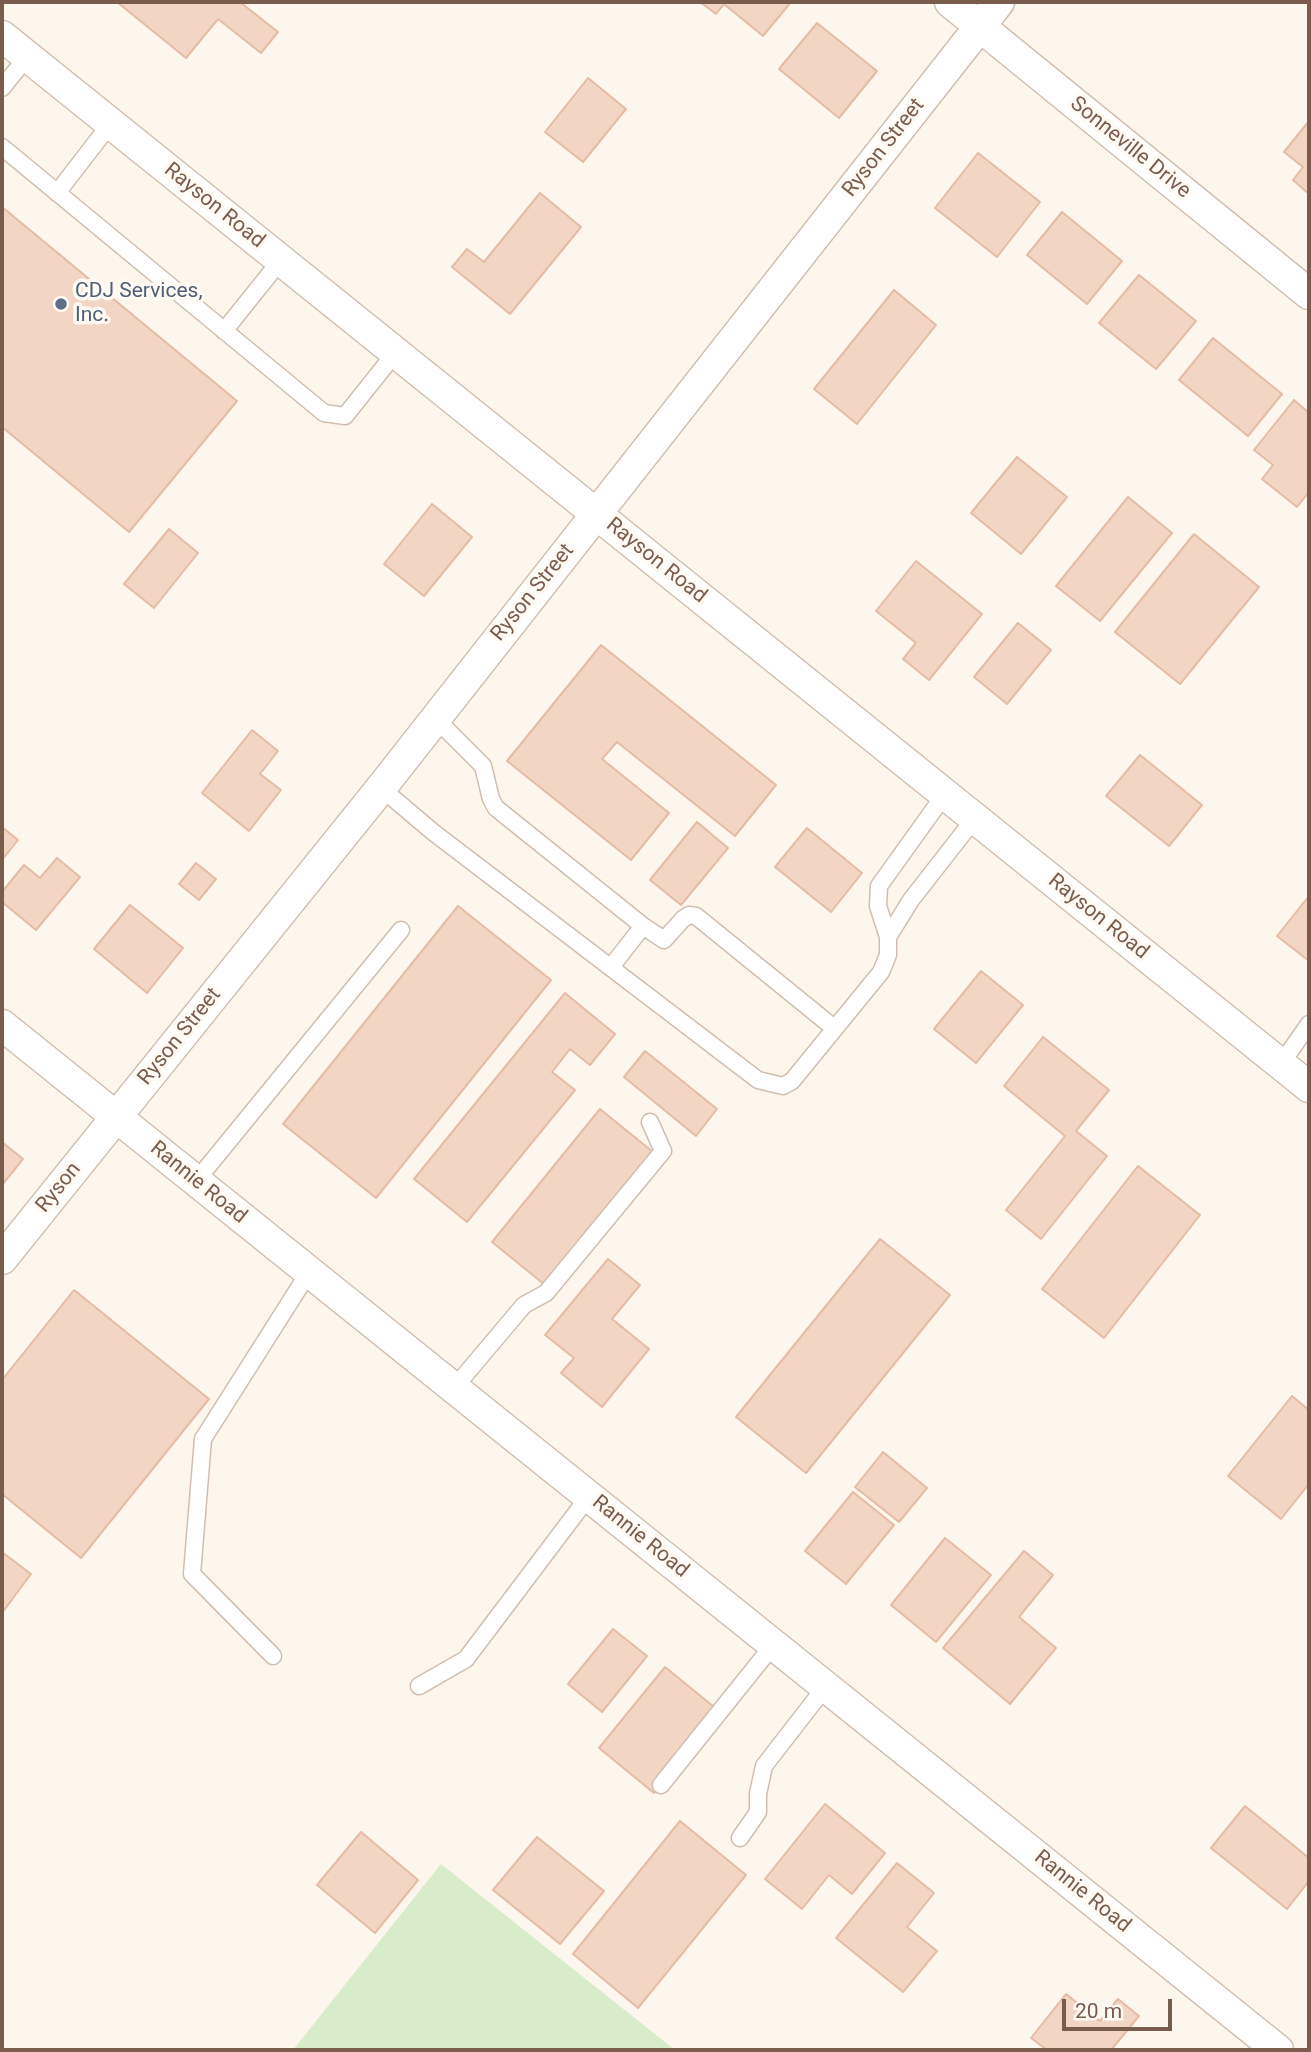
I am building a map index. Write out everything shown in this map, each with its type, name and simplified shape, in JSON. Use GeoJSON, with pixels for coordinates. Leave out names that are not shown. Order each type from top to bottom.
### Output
{"type":"FeatureCollection","features":[{"type":"Feature","properties":{"kind":"street","name":"Sonneville Drive"},"geometry":{"type":"LineString","coordinates":[[950,2],[1309,294]]}},
{"type":"Feature","properties":{"kind":"street","name":"Ryson Street"},"geometry":{"type":"LineString","coordinates":[[116,1117],[381,788],[434,716],[999,2]]}},
{"type":"Feature","properties":{"kind":"street","name":"Rayson Road"},"geometry":{"type":"LineString","coordinates":[[2,36],[1309,1087]]}},
{"type":"Feature","properties":{"kind":"street","name":"Rannie Road"},"geometry":{"type":"LineString","coordinates":[[2,1024],[1278,2050]]}},
{"type":"Feature","properties":{"kind":"street","name":"Ryson"},"geometry":{"type":"LineString","coordinates":[[2,1259],[116,1117]]}},
{"type":"Feature","properties":{"kind":"lane"},"geometry":{"type":"LineString","coordinates":[[2,88],[27,57]]}},
{"type":"Feature","properties":{"kind":"lane"},"geometry":{"type":"LineString","coordinates":[[57,193],[111,123]]}},
{"type":"Feature","properties":{"kind":"lane"},"geometry":{"type":"LineString","coordinates":[[2,147],[324,413],[345,416],[396,352]]}},
{"type":"Feature","properties":{"kind":"lane"},"geometry":{"type":"LineString","coordinates":[[224,331],[281,260]]}},
{"type":"Feature","properties":{"kind":"lane"},"geometry":{"type":"LineString","coordinates":[[434,716],[483,766],[491,799],[496,808],[643,926],[664,940],[683,919],[690,915],[695,916],[834,1028]]}},
{"type":"Feature","properties":{"kind":"lane"},"geometry":{"type":"LineString","coordinates":[[381,788],[433,832],[758,1080],[783,1086],[792,1080],[881,972],[888,955],[888,937],[877,906],[879,886],[945,794]]}},
{"type":"Feature","properties":{"kind":"lane"},"geometry":{"type":"LineString","coordinates":[[888,937],[911,900],[975,818]]}},
{"type":"Feature","properties":{"kind":"lane"},"geometry":{"type":"LineString","coordinates":[[611,967],[643,926]]}},
{"type":"Feature","properties":{"kind":"lane"},"geometry":{"type":"LineString","coordinates":[[196,1181],[401,930]]}},
{"type":"Feature","properties":{"kind":"lane"},"geometry":{"type":"LineString","coordinates":[[1281,1064],[1309,1024]]}},
{"type":"Feature","properties":{"kind":"lane"},"geometry":{"type":"LineString","coordinates":[[454,1388],[524,1305],[546,1293],[663,1151],[650,1122]]}},
{"type":"Feature","properties":{"kind":"lane"},"geometry":{"type":"LineString","coordinates":[[273,1656],[192,1574],[203,1438],[309,1272]]}},
{"type":"Feature","properties":{"kind":"lane"},"geometry":{"type":"LineString","coordinates":[[419,1686],[466,1659],[589,1496]]}},
{"type":"Feature","properties":{"kind":"lane"},"geometry":{"type":"LineString","coordinates":[[662,1785],[774,1644]]}},
{"type":"Feature","properties":{"kind":"lane"},"geometry":{"type":"LineString","coordinates":[[740,1838],[758,1812],[758,1794],[764,1766],[826,1686]]}},
{"type":"Feature","properties":{"kind":"green space"},"geometry":{"type":"Polygon","coordinates":[[[441,1864],[675,2050],[293,2050],[441,1864]]]}},
{"type":"Feature","properties":{"kind":"building"},"geometry":{"type":"Polygon","coordinates":[[[117,2],[240,2],[278,32],[261,53],[218,19],[186,58],[117,2]]]}},
{"type":"Feature","properties":{"kind":"building"},"geometry":{"type":"Polygon","coordinates":[[[700,2],[791,2],[763,36],[724,4],[716,14],[700,2]]]}},
{"type":"Feature","properties":{"kind":"building"},"geometry":{"type":"Polygon","coordinates":[[[817,23],[877,71],[839,118],[779,69],[817,23]]]}},
{"type":"Feature","properties":{"kind":"building"},"geometry":{"type":"Polygon","coordinates":[[[588,78],[626,109],[583,162],[545,132],[588,78]]]}},
{"type":"Feature","properties":{"kind":"building"},"geometry":{"type":"Polygon","coordinates":[[[1309,121],[1309,194],[1293,180],[1303,167],[1284,152],[1309,121]]]}},
{"type":"Feature","properties":{"kind":"building"},"geometry":{"type":"Polygon","coordinates":[[[978,153],[1040,202],[997,257],[935,208],[978,153]]]}},
{"type":"Feature","properties":{"kind":"building"},"geometry":{"type":"Polygon","coordinates":[[[540,193],[581,227],[510,314],[452,267],[467,249],[484,262],[540,193]]]}},
{"type":"Feature","properties":{"kind":"building","name":"CDJ Services, Inc."},"geometry":{"type":"Polygon","coordinates":[[[2,207],[237,401],[129,532],[2,427],[2,207]]]}},
{"type":"Feature","properties":{"kind":"building"},"geometry":{"type":"Polygon","coordinates":[[[1062,212],[1122,261],[1087,304],[1027,255],[1062,212]]]}},
{"type":"Feature","properties":{"kind":"building"},"geometry":{"type":"Polygon","coordinates":[[[1139,275],[1196,321],[1156,369],[1099,323],[1139,275]]]}},
{"type":"Feature","properties":{"kind":"building"},"geometry":{"type":"Polygon","coordinates":[[[894,290],[936,325],[857,424],[814,389],[894,290]]]}},
{"type":"Feature","properties":{"kind":"building"},"geometry":{"type":"Polygon","coordinates":[[[1213,338],[1282,394],[1248,436],[1179,380],[1213,338]]]}},
{"type":"Feature","properties":{"kind":"building"},"geometry":{"type":"Polygon","coordinates":[[[1294,400],[1309,413],[1309,492],[1297,507],[1262,479],[1273,465],[1254,450],[1294,400]]]}},
{"type":"Feature","properties":{"kind":"building"},"geometry":{"type":"Polygon","coordinates":[[[1017,457],[1067,497],[1021,554],[971,513],[1017,457]]]}},
{"type":"Feature","properties":{"kind":"building"},"geometry":{"type":"Polygon","coordinates":[[[1128,497],[1172,533],[1100,621],[1056,586],[1128,497]]]}},
{"type":"Feature","properties":{"kind":"building"},"geometry":{"type":"Polygon","coordinates":[[[432,504],[472,537],[424,596],[384,564],[432,504]]]}},
{"type":"Feature","properties":{"kind":"building"},"geometry":{"type":"Polygon","coordinates":[[[169,529],[198,553],[154,608],[124,584],[169,529]]]}},
{"type":"Feature","properties":{"kind":"building"},"geometry":{"type":"Polygon","coordinates":[[[1194,534],[1259,587],[1180,684],[1115,632],[1194,534]]]}},
{"type":"Feature","properties":{"kind":"building"},"geometry":{"type":"Polygon","coordinates":[[[916,561],[982,614],[929,680],[903,659],[916,643],[876,611],[916,561]]]}},
{"type":"Feature","properties":{"kind":"building"},"geometry":{"type":"Polygon","coordinates":[[[1018,623],[1051,650],[1007,704],[974,677],[1018,623]]]}},
{"type":"Feature","properties":{"kind":"building"},"geometry":{"type":"Polygon","coordinates":[[[601,645],[776,785],[735,836],[617,742],[602,759],[669,813],[631,860],[507,761],[601,645]]]}},
{"type":"Feature","properties":{"kind":"building"},"geometry":{"type":"Polygon","coordinates":[[[252,730],[278,751],[260,774],[281,790],[249,831],[202,793],[252,730]]]}},
{"type":"Feature","properties":{"kind":"building"},"geometry":{"type":"Polygon","coordinates":[[[1140,755],[1202,805],[1169,846],[1106,796],[1140,755]]]}},
{"type":"Feature","properties":{"kind":"building"},"geometry":{"type":"Polygon","coordinates":[[[697,822],[728,848],[681,905],[650,880],[697,822]]]}},
{"type":"Feature","properties":{"kind":"building"},"geometry":{"type":"Polygon","coordinates":[[[2,827],[18,840],[2,860],[2,827]]]}},
{"type":"Feature","properties":{"kind":"building"},"geometry":{"type":"Polygon","coordinates":[[[807,828],[862,873],[831,912],[775,867],[807,828]]]}},
{"type":"Feature","properties":{"kind":"building"},"geometry":{"type":"Polygon","coordinates":[[[57,858],[80,877],[36,930],[2,902],[2,892],[24,865],[40,878],[57,858]]]}},
{"type":"Feature","properties":{"kind":"building"},"geometry":{"type":"Polygon","coordinates":[[[196,863],[216,879],[199,900],[179,884],[196,863]]]}},
{"type":"Feature","properties":{"kind":"building"},"geometry":{"type":"Polygon","coordinates":[[[1309,896],[1309,961],[1277,936],[1309,896]]]}},
{"type":"Feature","properties":{"kind":"building"},"geometry":{"type":"Polygon","coordinates":[[[130,905],[183,948],[147,993],[94,949],[130,905]]]}},
{"type":"Feature","properties":{"kind":"building"},"geometry":{"type":"Polygon","coordinates":[[[458,906],[551,980],[376,1198],[283,1124],[458,906]]]}},
{"type":"Feature","properties":{"kind":"building"},"geometry":{"type":"Polygon","coordinates":[[[981,971],[1023,1005],[976,1063],[934,1029],[981,971]]]}},
{"type":"Feature","properties":{"kind":"building"},"geometry":{"type":"Polygon","coordinates":[[[565,993],[615,1034],[590,1065],[570,1049],[552,1072],[575,1090],[467,1222],[414,1179],[565,993]]]}},
{"type":"Feature","properties":{"kind":"building"},"geometry":{"type":"Polygon","coordinates":[[[1043,1037],[1109,1090],[1076,1131],[1107,1156],[1041,1239],[1006,1210],[1065,1136],[1004,1086],[1043,1037]]]}},
{"type":"Feature","properties":{"kind":"building"},"geometry":{"type":"Polygon","coordinates":[[[645,1051],[717,1109],[696,1136],[624,1077],[645,1051]]]}},
{"type":"Feature","properties":{"kind":"building"},"geometry":{"type":"Polygon","coordinates":[[[600,1109],[653,1152],[545,1285],[492,1242],[600,1109]]]}},
{"type":"Feature","properties":{"kind":"building"},"geometry":{"type":"Polygon","coordinates":[[[2,1142],[23,1159],[2,1185],[2,1142]]]}},
{"type":"Feature","properties":{"kind":"building"},"geometry":{"type":"Polygon","coordinates":[[[1138,1166],[1200,1215],[1104,1338],[1042,1289],[1138,1166]]]}},
{"type":"Feature","properties":{"kind":"building"},"geometry":{"type":"Polygon","coordinates":[[[880,1239],[950,1295],[806,1473],[736,1417],[880,1239]]]}},
{"type":"Feature","properties":{"kind":"building"},"geometry":{"type":"Polygon","coordinates":[[[608,1259],[640,1285],[612,1319],[649,1349],[602,1407],[561,1373],[574,1358],[545,1335],[608,1259]]]}},
{"type":"Feature","properties":{"kind":"building"},"geometry":{"type":"Polygon","coordinates":[[[74,1290],[209,1399],[81,1558],[2,1494],[2,1380],[74,1290]]]}},
{"type":"Feature","properties":{"kind":"building"},"geometry":{"type":"Polygon","coordinates":[[[1292,1396],[1309,1410],[1309,1484],[1281,1519],[1228,1476],[1292,1396]]]}},
{"type":"Feature","properties":{"kind":"building"},"geometry":{"type":"Polygon","coordinates":[[[883,1452],[927,1488],[899,1522],[855,1487],[883,1452]]]}},
{"type":"Feature","properties":{"kind":"building"},"geometry":{"type":"Polygon","coordinates":[[[853,1492],[894,1525],[846,1584],[805,1551],[853,1492]]]}},
{"type":"Feature","properties":{"kind":"building"},"geometry":{"type":"Polygon","coordinates":[[[945,1538],[991,1575],[936,1642],[891,1605],[945,1538]]]}},
{"type":"Feature","properties":{"kind":"building"},"geometry":{"type":"Polygon","coordinates":[[[1024,1551],[1053,1575],[1019,1617],[1056,1648],[1010,1704],[943,1648],[1024,1551]]]}},
{"type":"Feature","properties":{"kind":"building"},"geometry":{"type":"Polygon","coordinates":[[[2,1552],[31,1574],[2,1613],[2,1552]]]}},
{"type":"Feature","properties":{"kind":"building"},"geometry":{"type":"Polygon","coordinates":[[[613,1629],[647,1656],[602,1712],[568,1684],[613,1629]]]}},
{"type":"Feature","properties":{"kind":"building"},"geometry":{"type":"Polygon","coordinates":[[[665,1667],[719,1711],[654,1793],[599,1748],[665,1667]]]}},
{"type":"Feature","properties":{"kind":"building"},"geometry":{"type":"Polygon","coordinates":[[[825,1804],[885,1853],[852,1894],[829,1875],[802,1909],[765,1879],[825,1804]]]}},
{"type":"Feature","properties":{"kind":"building"},"geometry":{"type":"Polygon","coordinates":[[[1245,1806],[1309,1858],[1309,1881],[1287,1909],[1211,1848],[1245,1806]]]}},
{"type":"Feature","properties":{"kind":"building"},"geometry":{"type":"Polygon","coordinates":[[[680,1821],[746,1875],[638,2008],[573,1954],[680,1821]]]}},
{"type":"Feature","properties":{"kind":"building"},"geometry":{"type":"Polygon","coordinates":[[[361,1832],[418,1880],[375,1933],[317,1885],[361,1832]]]}},
{"type":"Feature","properties":{"kind":"building"},"geometry":{"type":"Polygon","coordinates":[[[537,1837],[604,1891],[560,1944],[493,1890],[537,1837]]]}},
{"type":"Feature","properties":{"kind":"building"},"geometry":{"type":"Polygon","coordinates":[[[897,1863],[934,1893],[907,1927],[937,1951],[903,1992],[836,1938],[897,1863]]]}},
{"type":"Feature","properties":{"kind":"building"},"geometry":{"type":"Polygon","coordinates":[[[1066,1994],[1100,2021],[1118,1999],[1139,2016],[1111,2050],[1047,2050],[1031,2038],[1066,1994]]]}},
{"type":"Feature","properties":{"kind":"place","name":"CDJ Services, Inc."},"geometry":{"type":"Point","coordinates":[61,304]}}]}
